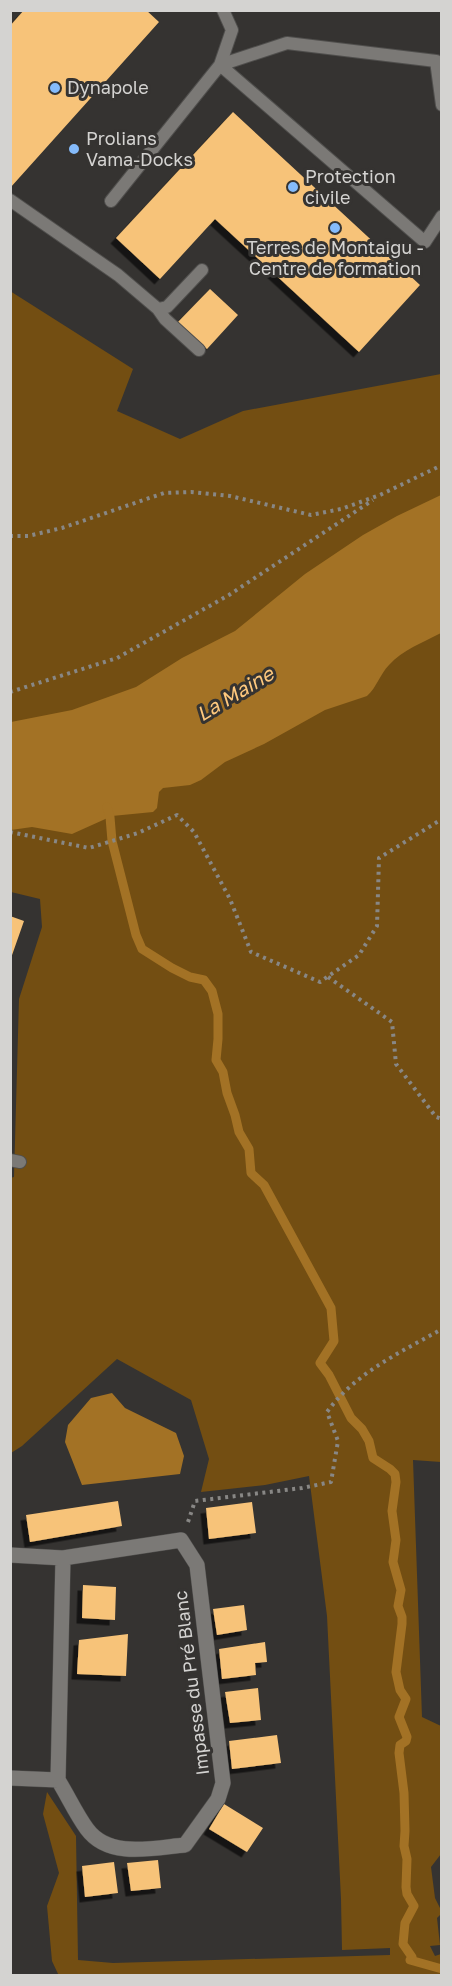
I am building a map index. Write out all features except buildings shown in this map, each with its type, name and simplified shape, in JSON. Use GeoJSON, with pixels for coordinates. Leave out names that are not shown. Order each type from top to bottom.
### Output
{"type":"FeatureCollection","features":[{"type":"Feature","properties":{"kind":"street"},"geometry":{"type":"LineString","coordinates":[[10,1554],[63,1558],[181,1540]]}},
{"type":"Feature","properties":{"kind":"street","name":"Impasse du Pré Blanc"},"geometry":{"type":"LineString","coordinates":[[58,1780],[88,1830],[100,1842],[127,1850],[184,1845],[218,1799],[223,1783],[197,1565],[181,1540]]}},
{"type":"Feature","properties":{"kind":"street"},"geometry":{"type":"LineString","coordinates":[[10,1779],[58,1780],[63,1558]]}},
{"type":"Feature","properties":{"kind":"lane"},"geometry":{"type":"LineString","coordinates":[[111,201],[220,65],[232,30],[223,10]]}},
{"type":"Feature","properties":{"kind":"lane"},"geometry":{"type":"LineString","coordinates":[[220,65],[287,43],[436,61],[441,105]]}},
{"type":"Feature","properties":{"kind":"lane"},"geometry":{"type":"LineString","coordinates":[[220,65],[425,242],[441,216]]}},
{"type":"Feature","properties":{"kind":"lane"},"geometry":{"type":"LineString","coordinates":[[10,200],[118,275],[158,309],[165,319],[199,350]]}},
{"type":"Feature","properties":{"kind":"lane"},"geometry":{"type":"LineString","coordinates":[[158,309],[167,307],[202,270]]}},
{"type":"Feature","properties":{"kind":"path"},"geometry":{"type":"LineString","coordinates":[[10,536],[28,536],[62,528],[164,494],[191,492],[230,496],[310,515],[341,509],[380,495],[441,465]]}},
{"type":"Feature","properties":{"kind":"path"},"geometry":{"type":"LineString","coordinates":[[10,692],[117,658],[230,595],[380,495]]}},
{"type":"Feature","properties":{"kind":"path"},"geometry":{"type":"LineString","coordinates":[[10,832],[89,848],[138,833],[177,815],[194,832],[230,899],[251,952],[320,982],[359,955],[377,926],[379,858],[441,819]]}},
{"type":"Feature","properties":{"kind":"path"},"geometry":{"type":"LineString","coordinates":[[328,977],[392,1022],[396,1064],[436,1117],[441,1119]]}},
{"type":"Feature","properties":{"kind":"path"},"geometry":{"type":"LineString","coordinates":[[181,1540],[195,1501],[302,1488],[331,1482],[338,1441],[327,1412],[375,1367],[441,1329]]}},
{"type":"Feature","properties":{"kind":"shaded area"},"geometry":{"type":"Polygon","coordinates":[[[10,291],[133,369],[117,411],[180,439],[243,411],[441,374],[441,1462],[413,1460],[422,1717],[441,1726],[441,1854],[431,1867],[435,1898],[441,1910],[437,1918],[440,1945],[430,1946],[435,1956],[441,1954],[441,1975],[59,1976],[52,1961],[47,1906],[59,1873],[43,1814],[47,1792],[76,1836],[78,1960],[113,1963],[390,1955],[390,1948],[342,1950],[327,1616],[309,1476],[265,1485],[201,1492],[209,1459],[191,1400],[117,1359],[22,1446],[11,1453],[10,1178],[14,1177],[19,999],[42,927],[40,899],[11,892],[10,291]]]}},
{"type":"Feature","properties":{"kind":"water","name":"La Maine"},"geometry":{"type":"Polygon","coordinates":[[[441,495],[441,633],[394,660],[367,696],[325,710],[264,744],[225,762],[201,780],[190,785],[163,788],[159,792],[157,808],[153,812],[112,816],[72,834],[32,827],[11,830],[11,722],[72,710],[136,687],[182,658],[235,631],[305,574],[363,535],[441,495]]]}},
{"type":"Feature","properties":{"kind":"water"},"geometry":{"type":"Polygon","coordinates":[[[112,1393],[125,1408],[176,1433],[184,1456],[180,1474],[82,1485],[65,1442],[68,1425],[91,1398],[112,1393]]]}},
{"type":"Feature","properties":{"kind":"waterway"},"geometry":{"type":"LineString","coordinates":[[107,807],[112,841],[136,935],[142,949],[172,968],[190,977],[204,980],[212,991],[218,1014],[216,1060],[223,1072],[239,1132],[249,1149],[251,1173],[264,1185],[331,1308],[334,1341],[320,1363],[329,1375],[351,1418],[362,1429],[369,1441],[373,1458],[395,1474],[392,1511],[396,1540],[393,1562],[401,1590],[398,1606],[402,1617],[396,1672],[400,1690],[406,1699],[399,1717],[407,1737],[406,1741],[400,1745],[399,1753],[404,1793],[406,1887],[414,1906],[405,1923],[403,1944],[412,1957],[410,1960],[442,1969]]}},
{"type":"Feature","properties":{"kind":"place","name":"Dynapole"},"geometry":{"type":"Point","coordinates":[55,88]}},
{"type":"Feature","properties":{"kind":"place","name":"Prolians Vama-Docks"},"geometry":{"type":"Point","coordinates":[74,149]}},
{"type":"Feature","properties":{"kind":"place","name":"Protection civile"},"geometry":{"type":"Point","coordinates":[293,187]}},
{"type":"Feature","properties":{"kind":"place","name":"Terres de Montaigu - Centre de formation"},"geometry":{"type":"Point","coordinates":[335,228]}}]}
